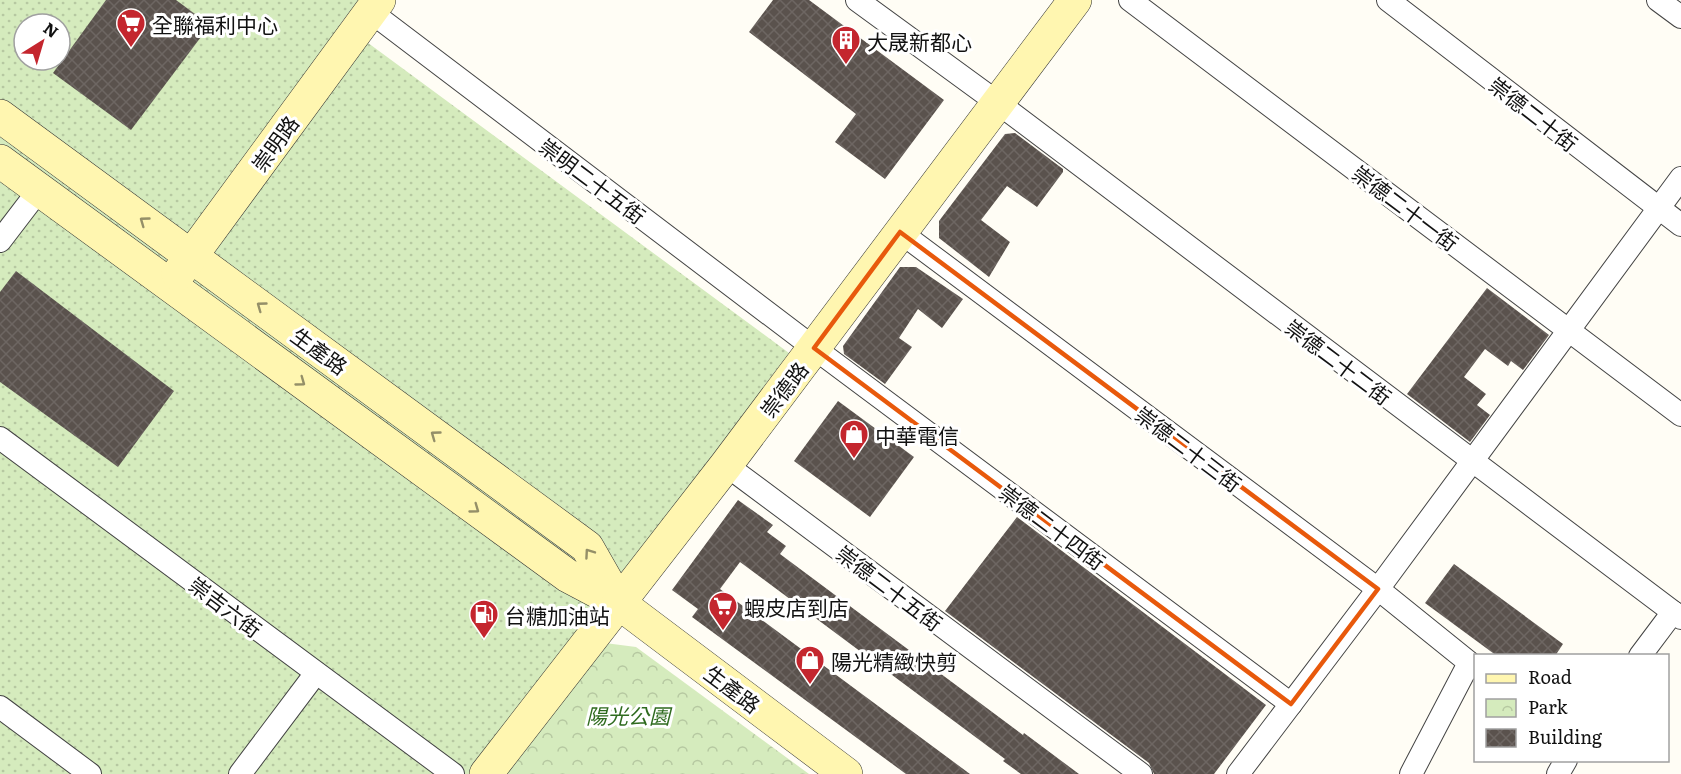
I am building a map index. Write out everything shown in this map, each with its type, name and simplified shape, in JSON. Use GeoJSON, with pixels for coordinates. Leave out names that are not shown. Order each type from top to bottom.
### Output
{"type":"FeatureCollection","features":[{"type":"Feature","properties":{"kind":"street","name":"崇德二十二街"},"geometry":{"type":"LineString","coordinates":[[857,0],[998,103],[1677,615]]}},
{"type":"Feature","properties":{"kind":"street","name":"崇德路"},"geometry":{"type":"LineString","coordinates":[[486,774],[726,465],[1076,0]]}},
{"type":"Feature","properties":{"kind":"street","name":"崇德二十一街"},"geometry":{"type":"LineString","coordinates":[[1130,0],[1681,415]]}},
{"type":"Feature","properties":{"kind":"street","name":"崇德二十街"},"geometry":{"type":"LineString","coordinates":[[1388,0],[1681,225]]}},
{"type":"Feature","properties":{"kind":"street"},"geometry":{"type":"LineString","coordinates":[[1658,0],[1681,17]]}},
{"type":"Feature","properties":{"kind":"street","name":"崇明路"},"geometry":{"type":"LineString","coordinates":[[169,286],[375,6]]}},
{"type":"Feature","properties":{"kind":"street","name":"崇明二十五街"},"geometry":{"type":"LineString","coordinates":[[375,6],[814,348]]}},
{"type":"Feature","properties":{"kind":"street","name":"生產路"},"geometry":{"type":"LineString","coordinates":[[0,116],[587,547],[619,603]]}},
{"type":"Feature","properties":{"kind":"street","name":"生產路"},"geometry":{"type":"LineString","coordinates":[[0,161],[568,576],[619,603],[846,774]]}},
{"type":"Feature","properties":{"kind":"street"},"geometry":{"type":"LineString","coordinates":[[1239,774],[1681,178]]}},
{"type":"Feature","properties":{"kind":"street"},"geometry":{"type":"LineString","coordinates":[[0,242],[39,190]]}},
{"type":"Feature","properties":{"kind":"street","name":"崇德二十三街"},"geometry":{"type":"LineString","coordinates":[[900,232],[1378,589],[1472,665]]}},
{"type":"Feature","properties":{"kind":"street","name":"崇德二十四街"},"geometry":{"type":"LineString","coordinates":[[814,348],[1291,704]]}},
{"type":"Feature","properties":{"kind":"street","name":"崇吉六街"},"geometry":{"type":"LineString","coordinates":[[0,438],[453,774]]}},
{"type":"Feature","properties":{"kind":"street","name":"崇德二十五街"},"geometry":{"type":"LineString","coordinates":[[726,465],[1141,774]]}},
{"type":"Feature","properties":{"kind":"street"},"geometry":{"type":"LineString","coordinates":[[1642,654],[1677,615]]}},
{"type":"Feature","properties":{"kind":"street"},"geometry":{"type":"LineString","coordinates":[[1411,774],[1472,665]]}},
{"type":"Feature","properties":{"kind":"street"},"geometry":{"type":"LineString","coordinates":[[240,774],[316,673]]}},
{"type":"Feature","properties":{"kind":"street"},"geometry":{"type":"LineString","coordinates":[[0,707],[90,774]]}},
{"type":"Feature","properties":{"kind":"highlighted area"},"geometry":{"type":"Polygon","coordinates":[[[900,232],[1378,589],[1291,704],[814,348],[900,232]]]}},
{"type":"Feature","properties":{"kind":"green space"},"geometry":{"type":"Polygon","coordinates":[[[0,0],[359,0],[341,23],[789,353],[474,774],[0,774],[0,0]]]}},
{"type":"Feature","properties":{"kind":"green space","name":"陽光公園"},"geometry":{"type":"Polygon","coordinates":[[[605,643],[636,647],[809,774],[506,774],[605,643]]]}},
{"type":"Feature","properties":{"kind":"building","name":"全聯福利中心"},"geometry":{"type":"Polygon","coordinates":[[[106,0],[176,0],[210,25],[131,130],[53,73],[72,72],[72,47],[106,0]]]}},
{"type":"Feature","properties":{"kind":"building","name":"大晟新都心"},"geometry":{"type":"Polygon","coordinates":[[[773,0],[809,0],[944,100],[885,179],[835,142],[856,114],[749,32],[773,0]]]}},
{"type":"Feature","properties":{"kind":"building"},"geometry":{"type":"Polygon","coordinates":[[[1015,133],[1063,169],[1063,172],[1037,207],[1007,186],[981,220],[1010,242],[989,277],[939,238],[939,221],[1005,134],[1015,133]]]}},
{"type":"Feature","properties":{"kind":"building"},"geometry":{"type":"Polygon","coordinates":[[[900,267],[916,267],[963,299],[942,328],[918,309],[899,338],[912,347],[885,384],[844,354],[843,346],[900,267]]]}},
{"type":"Feature","properties":{"kind":"building"},"geometry":{"type":"Polygon","coordinates":[[[16,271],[174,391],[118,467],[0,382],[0,292],[16,271]]]}},
{"type":"Feature","properties":{"kind":"building"},"geometry":{"type":"Polygon","coordinates":[[[1487,288],[1549,335],[1523,370],[1511,361],[1508,366],[1485,349],[1464,377],[1486,394],[1477,405],[1490,415],[1470,442],[1407,394],[1487,288]]]}},
{"type":"Feature","properties":{"kind":"building","name":"中華電信"},"geometry":{"type":"Polygon","coordinates":[[[838,401],[914,457],[870,517],[794,461],[838,401]]]}},
{"type":"Feature","properties":{"kind":"building"},"geometry":{"type":"Polygon","coordinates":[[[738,500],[773,525],[767,532],[786,546],[780,554],[1079,774],[1021,774],[1003,761],[1005,759],[740,562],[720,589],[970,774],[906,774],[692,617],[698,609],[672,590],[738,500]]]}},
{"type":"Feature","properties":{"kind":"building"},"geometry":{"type":"Polygon","coordinates":[[[1017,517],[1266,705],[1214,774],[1154,774],[1149,763],[945,611],[1017,517]]]}},
{"type":"Feature","properties":{"kind":"building"},"geometry":{"type":"Polygon","coordinates":[[[1454,564],[1563,644],[1556,654],[1494,654],[1425,603],[1454,564]]]}},
{"type":"Feature","properties":{"kind":"place","name":"全聯福利中心"},"geometry":{"type":"Point","coordinates":[131,48]}},
{"type":"Feature","properties":{"kind":"place","name":"大晟新都心"},"geometry":{"type":"Point","coordinates":[846,66]}},
{"type":"Feature","properties":{"kind":"place","name":"中華電信"},"geometry":{"type":"Point","coordinates":[854,460]}},
{"type":"Feature","properties":{"kind":"place","name":"蝦皮店到店"},"geometry":{"type":"Point","coordinates":[723,632]}},
{"type":"Feature","properties":{"kind":"place","name":"台糖加油站"},"geometry":{"type":"Point","coordinates":[484,640]}},
{"type":"Feature","properties":{"kind":"place","name":"陽光精緻快剪"},"geometry":{"type":"Point","coordinates":[810,686]}}]}
